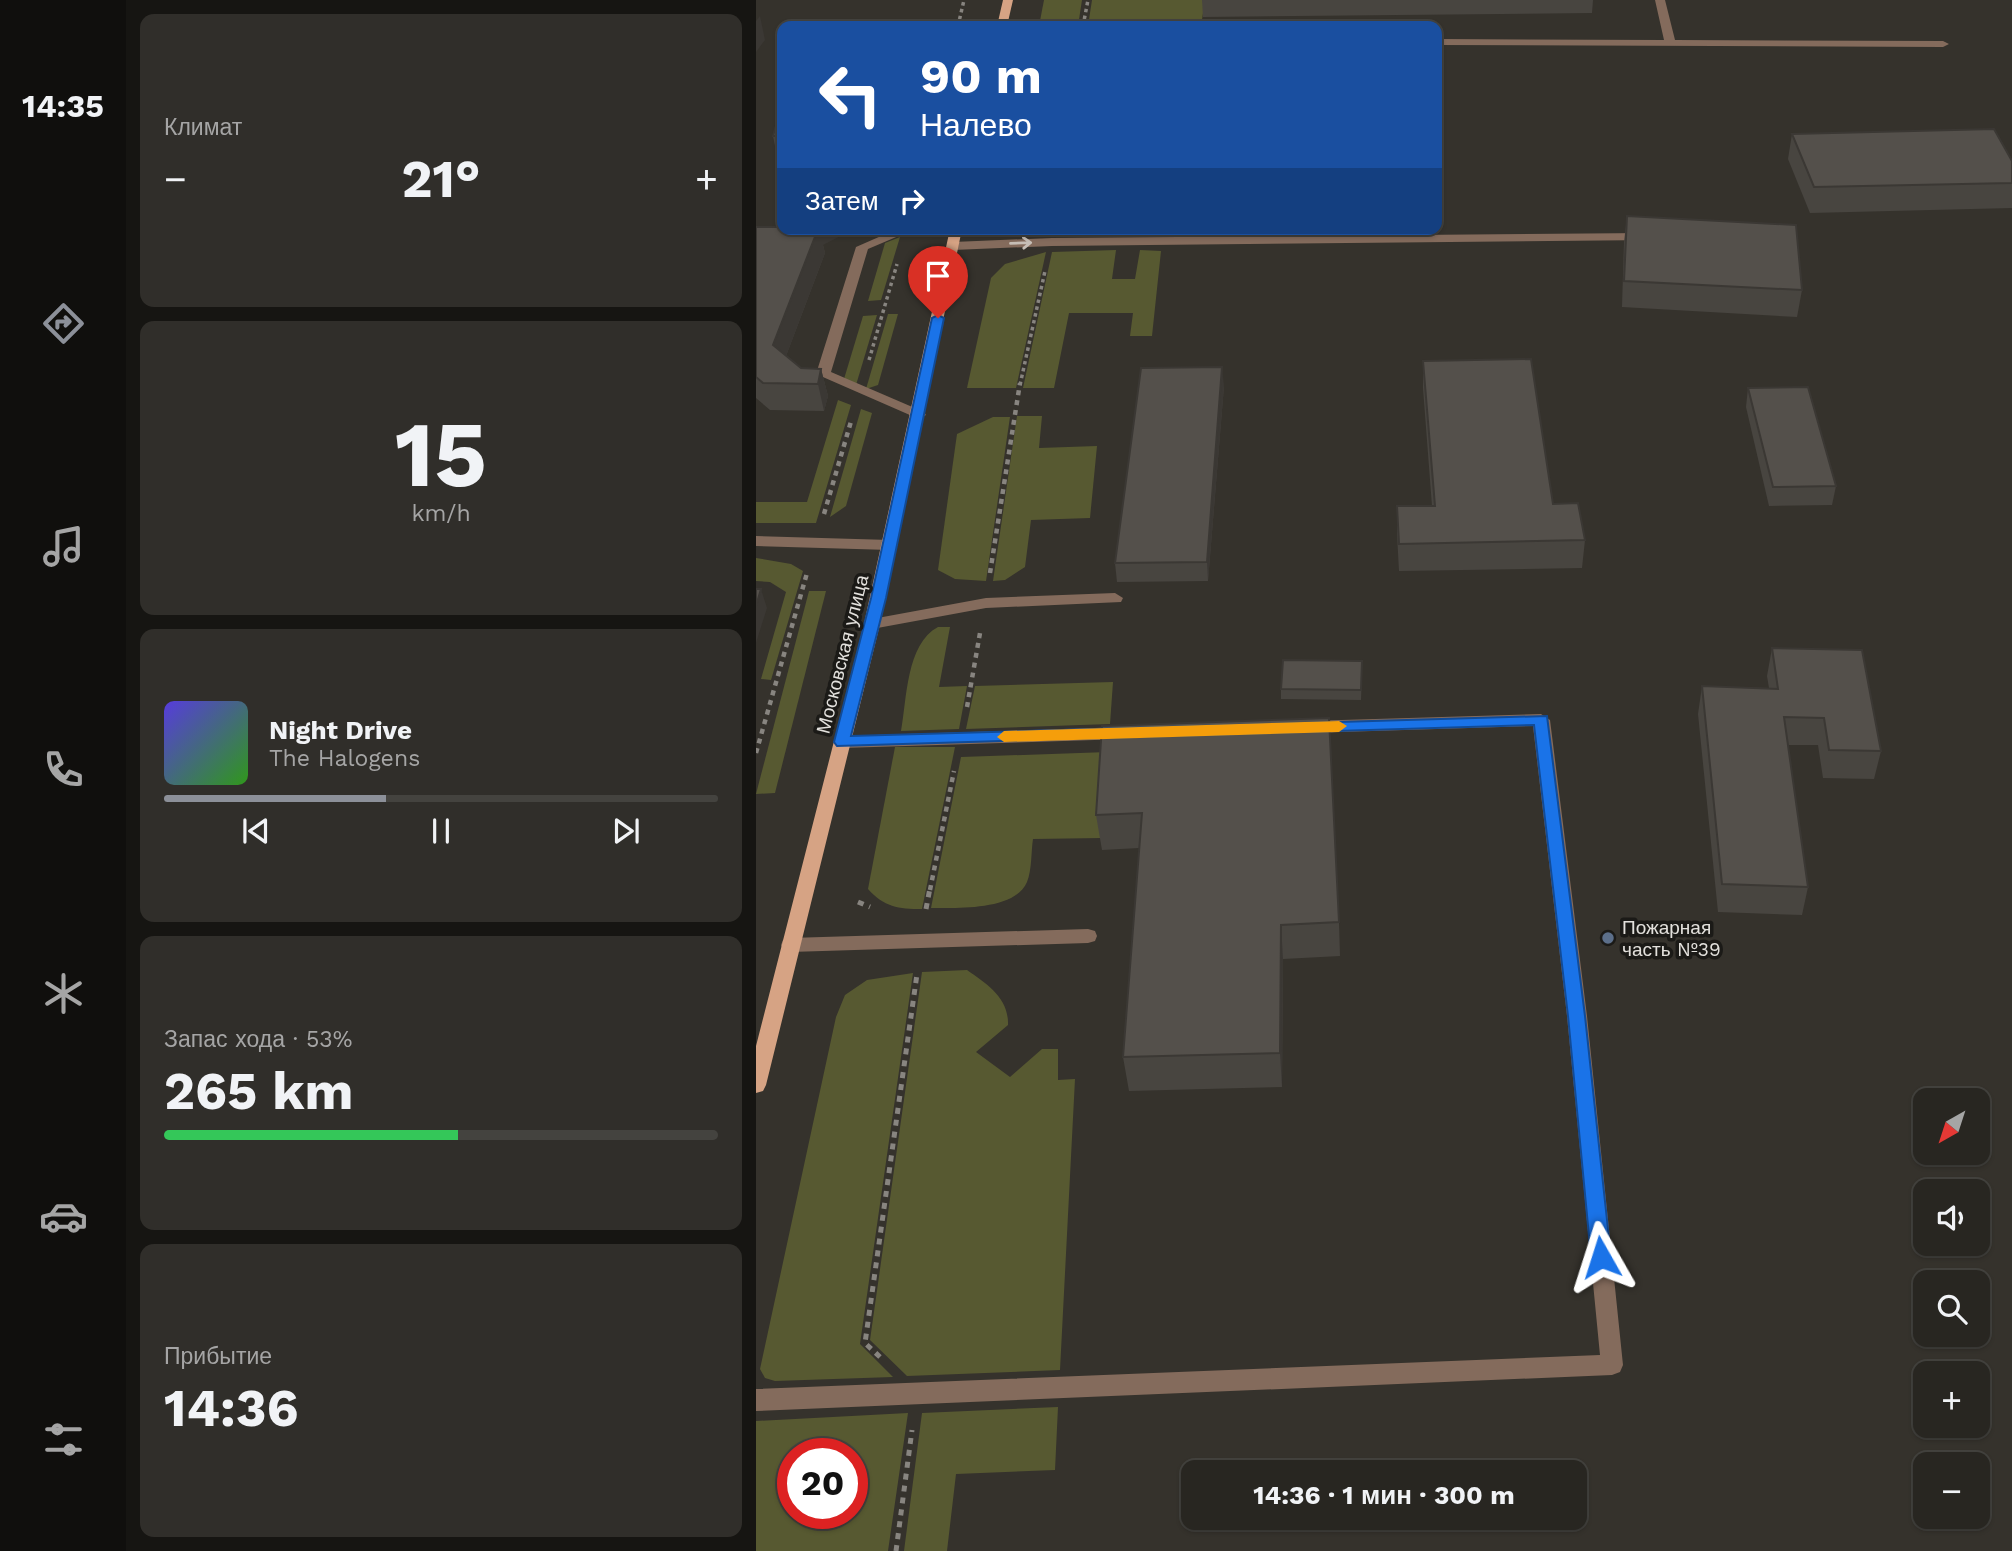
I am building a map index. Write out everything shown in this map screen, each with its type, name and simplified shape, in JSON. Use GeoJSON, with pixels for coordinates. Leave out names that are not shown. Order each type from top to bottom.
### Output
{"type":"FeatureCollection","features":[{"type":"Feature","properties":{"kind":"main road"},"geometry":{"type":"LineString","coordinates":[[1003,21],[1008,0]]}},
{"type":"Feature","properties":{"kind":"main road","name":"Московская улица"},"geometry":{"type":"LineString","coordinates":[[756,1085],[872,624],[919,415],[954,237]]}},
{"type":"Feature","properties":{"kind":"street"},"geometry":{"type":"LineString","coordinates":[[1660,0],[1670,43]]}},
{"type":"Feature","properties":{"kind":"street"},"geometry":{"type":"LineString","coordinates":[[1442,42],[1943,44]]}},
{"type":"Feature","properties":{"kind":"street"},"geometry":{"type":"LineString","coordinates":[[894,235],[862,247],[822,374],[919,415]]}},
{"type":"Feature","properties":{"kind":"street"},"geometry":{"type":"LineString","coordinates":[[1425,235],[1457,238]]}},
{"type":"Feature","properties":{"kind":"street"},"geometry":{"type":"LineString","coordinates":[[954,237],[1052,242],[1665,237]]}},
{"type":"Feature","properties":{"kind":"street"},"geometry":{"type":"LineString","coordinates":[[756,541],[890,545]]}},
{"type":"Feature","properties":{"kind":"street"},"geometry":{"type":"LineString","coordinates":[[872,624],[986,603],[1115,598]]}},
{"type":"Feature","properties":{"kind":"street"},"geometry":{"type":"LineString","coordinates":[[756,1400],[1612,1365],[1577,1016],[1541,720],[1286,728]]}},
{"type":"Feature","properties":{"kind":"street"},"geometry":{"type":"LineString","coordinates":[[842,742],[1150,732]]}},
{"type":"Feature","properties":{"kind":"street"},"geometry":{"type":"LineString","coordinates":[[790,945],[1088,936]]}},
{"type":"Feature","properties":{"kind":"path"},"geometry":{"type":"LineString","coordinates":[[959,21],[964,0]]}},
{"type":"Feature","properties":{"kind":"path"},"geometry":{"type":"LineString","coordinates":[[1084,21],[1088,0]]}},
{"type":"Feature","properties":{"kind":"path"},"geometry":{"type":"LineString","coordinates":[[756,753],[907,235]]}},
{"type":"Feature","properties":{"kind":"path"},"geometry":{"type":"LineString","coordinates":[[896,1551],[917,1394],[865,1343],[922,940],[986,603],[1013,416],[1052,242]]}},
{"type":"Feature","properties":{"kind":"green space"},"geometry":{"type":"Polygon","coordinates":[[[1044,0],[1082,0],[1079,21],[1040,21],[1044,0]]]}},
{"type":"Feature","properties":{"kind":"green space"},"geometry":{"type":"Polygon","coordinates":[[[1092,0],[1205,0],[1202,21],[1089,21],[1092,0]]]}},
{"type":"Feature","properties":{"kind":"green space"},"geometry":{"type":"Polygon","coordinates":[[[900,237],[881,300],[868,301],[885,243],[900,237]]]}},
{"type":"Feature","properties":{"kind":"green space"},"geometry":{"type":"Polygon","coordinates":[[[1116,250],[1112,279],[1135,279],[1140,250],[1161,251],[1152,336],[1130,336],[1133,313],[1069,313],[1054,388],[1023,388],[1052,252],[1116,250]]]}},
{"type":"Feature","properties":{"kind":"green space"},"geometry":{"type":"Polygon","coordinates":[[[1046,252],[1016,388],[967,388],[991,278],[1005,264],[1046,252]]]}},
{"type":"Feature","properties":{"kind":"green space"},"geometry":{"type":"Polygon","coordinates":[[[888,314],[898,314],[878,385],[866,389],[888,314]]]}},
{"type":"Feature","properties":{"kind":"green space"},"geometry":{"type":"Polygon","coordinates":[[[877,315],[856,385],[844,379],[863,316],[877,315]]]}},
{"type":"Feature","properties":{"kind":"green space"},"geometry":{"type":"Polygon","coordinates":[[[838,400],[851,405],[816,523],[756,523],[756,502],[807,502],[838,400]]]}},
{"type":"Feature","properties":{"kind":"green space"},"geometry":{"type":"Polygon","coordinates":[[[861,409],[872,413],[846,506],[830,517],[861,409]]]}},
{"type":"Feature","properties":{"kind":"green space"},"geometry":{"type":"Polygon","coordinates":[[[1017,416],[1042,416],[1039,448],[1097,446],[1090,518],[1031,520],[1025,567],[1005,580],[993,581],[1017,416]]]}},
{"type":"Feature","properties":{"kind":"green space"},"geometry":{"type":"Polygon","coordinates":[[[993,417],[1010,417],[986,581],[955,579],[938,570],[957,434],[993,417]]]}},
{"type":"Feature","properties":{"kind":"green space"},"geometry":{"type":"Polygon","coordinates":[[[756,558],[791,564],[803,571],[771,680],[761,679],[786,592],[770,582],[756,581],[756,558]]]}},
{"type":"Feature","properties":{"kind":"green space"},"geometry":{"type":"Polygon","coordinates":[[[809,591],[826,591],[775,793],[756,794],[809,591]]]}},
{"type":"Feature","properties":{"kind":"green space"},"geometry":{"type":"Polygon","coordinates":[[[938,627],[950,627],[939,687],[967,686],[959,729],[901,731],[914,659],[927,635],[938,627]]]}},
{"type":"Feature","properties":{"kind":"green space"},"geometry":{"type":"Polygon","coordinates":[[[1113,682],[1110,724],[966,729],[975,686],[1113,682]]]}},
{"type":"Feature","properties":{"kind":"green space"},"geometry":{"type":"Polygon","coordinates":[[[895,747],[955,747],[922,909],[892,906],[868,889],[895,747]]]}},
{"type":"Feature","properties":{"kind":"green space"},"geometry":{"type":"Polygon","coordinates":[[[1108,752],[1102,838],[1033,839],[1027,882],[1010,898],[984,906],[931,908],[961,757],[1108,752]]]}},
{"type":"Feature","properties":{"kind":"green space"},"geometry":{"type":"Polygon","coordinates":[[[967,970],[1001,999],[1007,1015],[1008,1025],[976,1052],[1010,1077],[1042,1049],[1058,1049],[1058,1080],[1075,1079],[1060,1370],[907,1376],[870,1340],[922,972],[967,970]]]}},
{"type":"Feature","properties":{"kind":"green space"},"geometry":{"type":"Polygon","coordinates":[[[913,973],[860,1344],[893,1377],[775,1381],[765,1378],[760,1369],[836,1017],[845,995],[867,980],[913,973]]]}},
{"type":"Feature","properties":{"kind":"green space"},"geometry":{"type":"Polygon","coordinates":[[[1058,1407],[1055,1470],[956,1474],[947,1551],[904,1551],[922,1413],[1058,1407]]]}},
{"type":"Feature","properties":{"kind":"green space"},"geometry":{"type":"Polygon","coordinates":[[[908,1413],[888,1551],[756,1551],[756,1421],[908,1413]]]}},
{"type":"Feature","properties":{"kind":"building"},"geometry":{"type":"Polygon","coordinates":[[[1994,129],[2012,161],[2012,183],[1814,187],[1792,134],[1994,129]]]}},
{"type":"Feature","properties":{"kind":"building"},"geometry":{"type":"Polygon","coordinates":[[[1627,216],[1796,225],[1802,290],[1624,281],[1627,216]]]}},
{"type":"Feature","properties":{"kind":"building"},"geometry":{"type":"Polygon","coordinates":[[[756,227],[777,227],[777,235],[816,235],[773,345],[801,368],[821,369],[818,384],[763,383],[756,377],[756,227]]]}},
{"type":"Feature","properties":{"kind":"building"},"geometry":{"type":"Polygon","coordinates":[[[1531,359],[1553,504],[1578,503],[1585,540],[1399,544],[1397,506],[1435,506],[1423,361],[1531,359]]]}},
{"type":"Feature","properties":{"kind":"building"},"geometry":{"type":"Polygon","coordinates":[[[1222,367],[1207,562],[1115,563],[1141,368],[1222,367]]]}},
{"type":"Feature","properties":{"kind":"building"},"geometry":{"type":"Polygon","coordinates":[[[1808,387],[1836,486],[1773,487],[1748,388],[1808,387]]]}},
{"type":"Feature","properties":{"kind":"building"},"geometry":{"type":"Polygon","coordinates":[[[756,589],[761,589],[756,606],[756,589]]]}},
{"type":"Feature","properties":{"kind":"building"},"geometry":{"type":"Polygon","coordinates":[[[1772,648],[1862,650],[1881,751],[1829,750],[1824,718],[1784,717],[1808,887],[1722,884],[1702,686],[1778,689],[1772,648]]]}},
{"type":"Feature","properties":{"kind":"building"},"geometry":{"type":"Polygon","coordinates":[[[1283,660],[1362,661],[1361,690],[1281,689],[1283,660]]]}},
{"type":"Feature","properties":{"kind":"building"},"geometry":{"type":"Polygon","coordinates":[[[1329,718],[1339,922],[1281,925],[1280,1053],[1123,1057],[1142,813],[1096,815],[1102,726],[1329,718]]]}},
{"type":"Feature","properties":{"kind":"slow traffic"},"geometry":{"type":"LineString","coordinates":[[1004,737],[1339,726]]}},
{"type":"Feature","properties":{"kind":"place","name":"Пожарная часть №39"},"geometry":{"type":"Point","coordinates":[1608,938]}},
{"type":"Feature","properties":{"kind":"route"},"geometry":{"type":"LineString","coordinates":[[938,318],[878,598],[842,742],[1541,720],[1577,1016],[1601,1257]]}}]}
